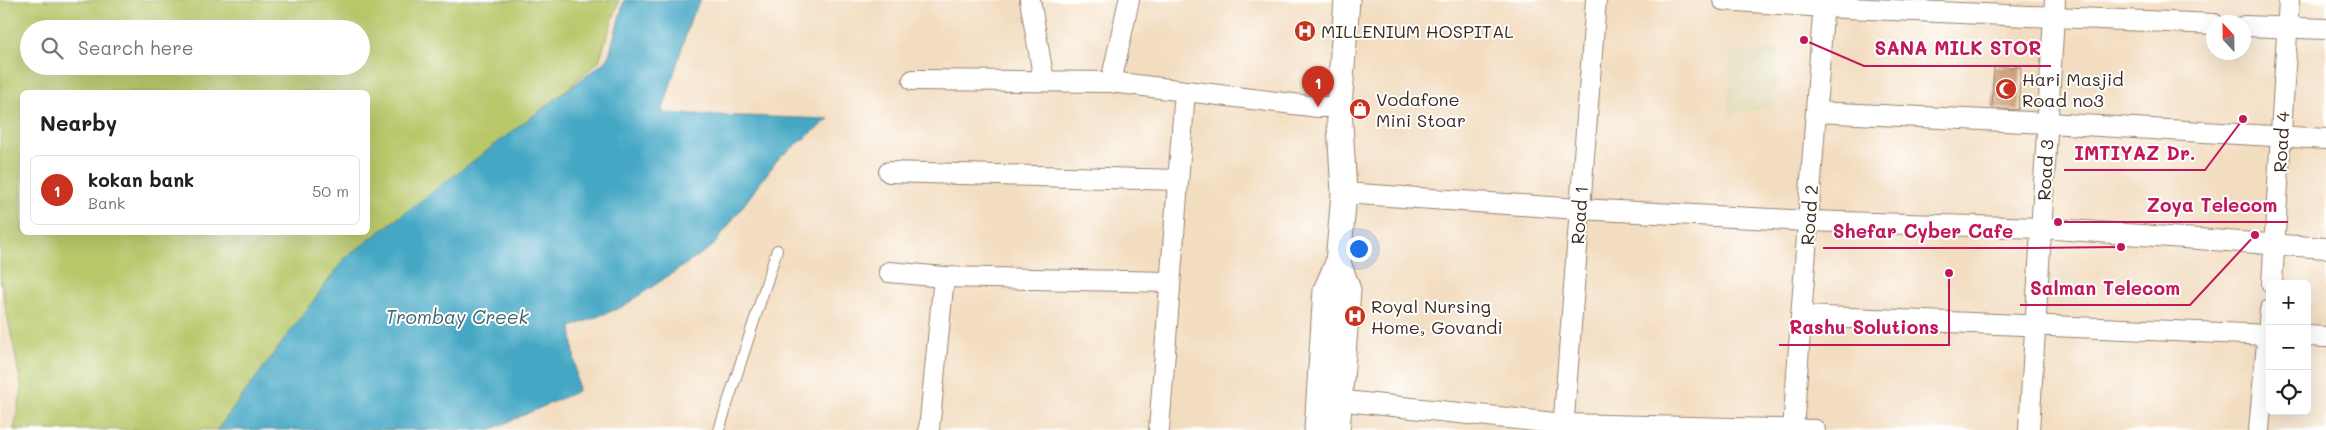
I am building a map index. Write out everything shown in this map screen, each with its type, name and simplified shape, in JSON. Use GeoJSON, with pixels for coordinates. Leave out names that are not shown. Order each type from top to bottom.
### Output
{"type":"FeatureCollection","features":[{"type":"Feature","properties":{"kind":"street"},"geometry":{"type":"LineString","coordinates":[[1030,0],[1044,81]]}},
{"type":"Feature","properties":{"kind":"street"},"geometry":{"type":"LineString","coordinates":[[1111,82],[1129,0]]}},
{"type":"Feature","properties":{"kind":"street"},"geometry":{"type":"LineString","coordinates":[[1317,430],[1329,399],[1348,290],[1338,263],[1344,193],[1339,106],[1347,0]]}},
{"type":"Feature","properties":{"kind":"street","name":"Road 1"},"geometry":{"type":"LineString","coordinates":[[1564,427],[1596,0]]}},
{"type":"Feature","properties":{"kind":"street"},"geometry":{"type":"LineString","coordinates":[[1722,0],[1824,4],[2054,8],[2206,23]]}},
{"type":"Feature","properties":{"kind":"street","name":"Road 4"},"geometry":{"type":"LineString","coordinates":[[2272,280],[2276,245],[2289,0]]}},
{"type":"Feature","properties":{"kind":"street","name":"Road 2"},"geometry":{"type":"LineString","coordinates":[[1793,430],[1824,4]]}},
{"type":"Feature","properties":{"kind":"street","name":"Road 3"},"geometry":{"type":"LineString","coordinates":[[2029,430],[2054,8]]}},
{"type":"Feature","properties":{"kind":"street"},"geometry":{"type":"LineString","coordinates":[[2251,26],[2326,29]]}},
{"type":"Feature","properties":{"kind":"street"},"geometry":{"type":"LineString","coordinates":[[913,80],[1111,82],[1318,107],[1339,106]]}},
{"type":"Feature","properties":{"kind":"street"},"geometry":{"type":"LineString","coordinates":[[1159,430],[1185,91]]}},
{"type":"Feature","properties":{"kind":"street"},"geometry":{"type":"LineString","coordinates":[[1816,112],[2326,139]]}},
{"type":"Feature","properties":{"kind":"street"},"geometry":{"type":"LineString","coordinates":[[889,172],[1178,180]]}},
{"type":"Feature","properties":{"kind":"street"},"geometry":{"type":"LineString","coordinates":[[1344,193],[1579,209],[1808,221],[2042,228],[2326,248]]}},
{"type":"Feature","properties":{"kind":"street"},"geometry":{"type":"LineString","coordinates":[[889,272],[944,277],[1169,282]]}},
{"type":"Feature","properties":{"kind":"street"},"geometry":{"type":"LineString","coordinates":[[930,430],[944,277]]}},
{"type":"Feature","properties":{"kind":"street"},"geometry":{"type":"LineString","coordinates":[[1801,316],[2266,335]]}},
{"type":"Feature","properties":{"kind":"street"},"geometry":{"type":"LineString","coordinates":[[2311,336],[2326,337]]}},
{"type":"Feature","properties":{"kind":"street"},"geometry":{"type":"LineString","coordinates":[[2259,430],[2266,364]]}},
{"type":"Feature","properties":{"kind":"street"},"geometry":{"type":"LineString","coordinates":[[1329,399],[1564,427],[1815,430]]}},
{"type":"Feature","properties":{"kind":"street"},"geometry":{"type":"LineString","coordinates":[[1329,399],[1338,430]]}},
{"type":"Feature","properties":{"kind":"lane"},"geometry":{"type":"LineString","coordinates":[[719,430],[777,250]]}},
{"type":"Feature","properties":{"kind":"shaded area"},"geometry":{"type":"Polygon","coordinates":[[[1778,49],[1776,107],[1728,114],[1731,54],[1778,49]]]}},
{"type":"Feature","properties":{"kind":"green space"},"geometry":{"type":"Polygon","coordinates":[[[0,0],[619,0],[599,61],[355,275],[228,430],[14,430],[22,388],[0,279],[0,0]]]}},
{"type":"Feature","properties":{"kind":"water","name":"Trombay Creek"},"geometry":{"type":"Polygon","coordinates":[[[624,0],[701,0],[691,18],[662,113],[829,119],[778,159],[713,246],[622,307],[571,327],[578,391],[490,430],[217,430],[345,258],[608,59],[624,0]]]}},
{"type":"Feature","properties":{"kind":"building","name":"Hari Masjid Road no3"},"geometry":{"type":"Polygon","coordinates":[[[1994,67],[2021,67],[2018,110],[1992,108],[1994,67]]]}},
{"type":"Feature","properties":{"kind":"place","name":"MILLENIUM HOSPITAL"},"geometry":{"type":"Point","coordinates":[1305,31]}},
{"type":"Feature","properties":{"kind":"place","name":"SANA MILK STOR"},"geometry":{"type":"Point","coordinates":[1804,40]}},
{"type":"Feature","properties":{"kind":"place","name":"Hari Masjid Road no3"},"geometry":{"type":"Point","coordinates":[2006,89]}},
{"type":"Feature","properties":{"kind":"place","name":"kokan bank"},"geometry":{"type":"Point","coordinates":[1318,107]}},
{"type":"Feature","properties":{"kind":"place","name":"Vodafone Mini Stoar"},"geometry":{"type":"Point","coordinates":[1360,109]}},
{"type":"Feature","properties":{"kind":"place","name":"IMTIYAZ Dr."},"geometry":{"type":"Point","coordinates":[2243,119]}},
{"type":"Feature","properties":{"kind":"place","name":"Zoya Telecom"},"geometry":{"type":"Point","coordinates":[2058,222]}},
{"type":"Feature","properties":{"kind":"place","name":"Salman Telecom"},"geometry":{"type":"Point","coordinates":[2255,235]}},
{"type":"Feature","properties":{"kind":"place","name":"Shefar Cyber Cafe"},"geometry":{"type":"Point","coordinates":[2121,247]}},
{"type":"Feature","properties":{"kind":"place","name":"Rashu Solutions"},"geometry":{"type":"Point","coordinates":[1949,273]}},
{"type":"Feature","properties":{"kind":"place","name":"Royal Nursing Home, Govandi"},"geometry":{"type":"Point","coordinates":[1355,316]}}]}
